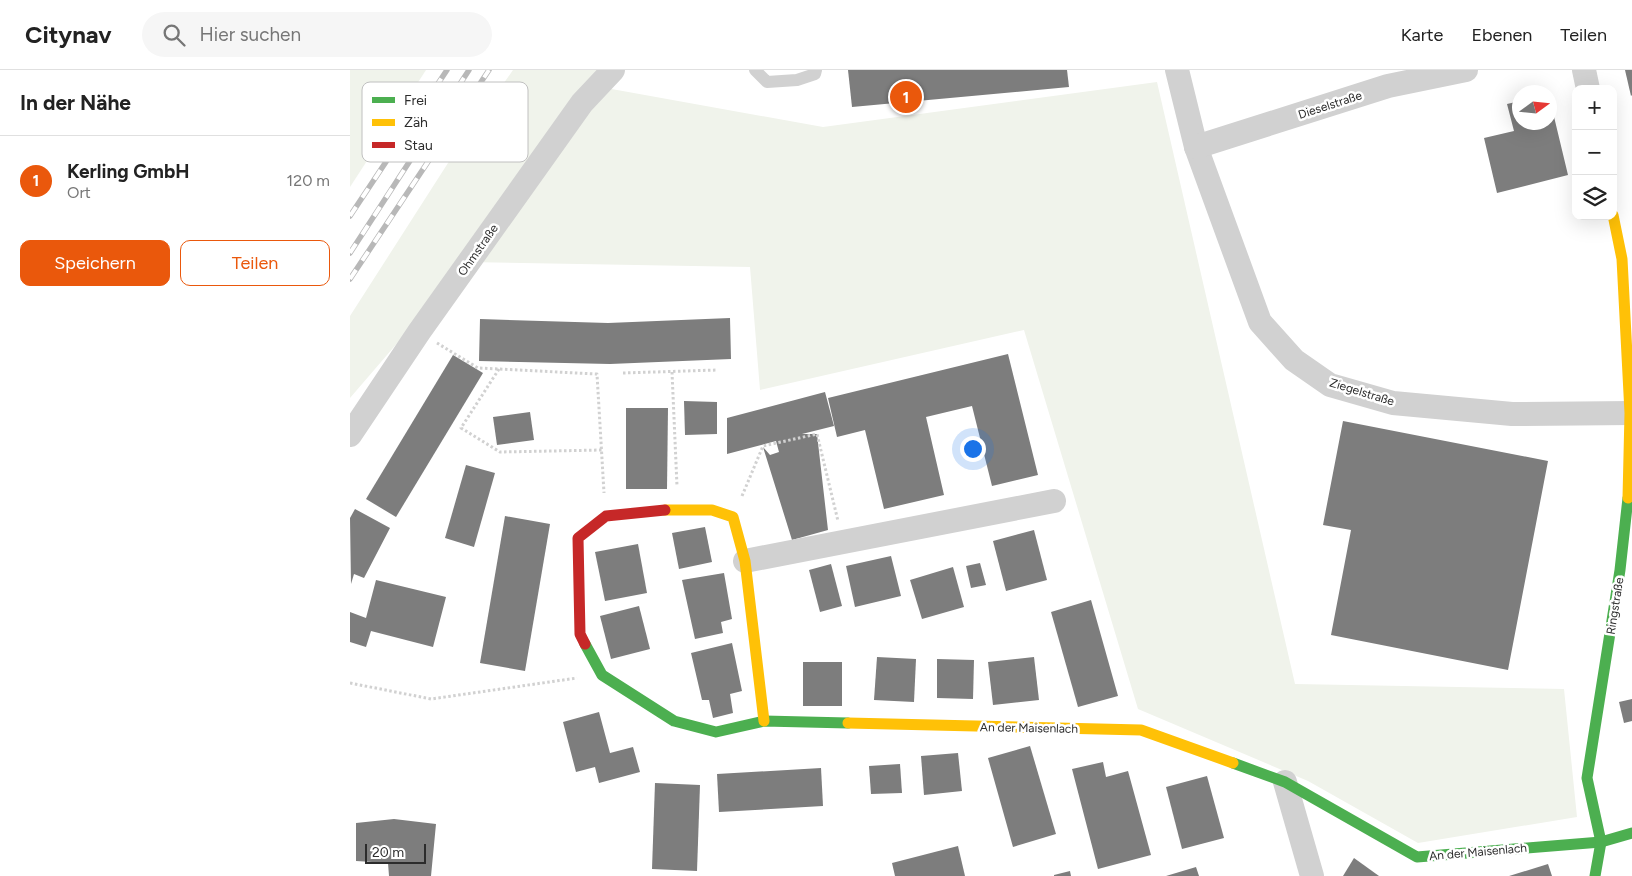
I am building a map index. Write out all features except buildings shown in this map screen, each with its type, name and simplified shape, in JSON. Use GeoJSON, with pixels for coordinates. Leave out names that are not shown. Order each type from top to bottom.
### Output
{"type":"FeatureCollection","features":[{"type":"Feature","properties":{"kind":"street","name":"Ohmstraße"},"geometry":{"type":"LineString","coordinates":[[350,435],[419,332],[582,103],[613,70]]}},
{"type":"Feature","properties":{"kind":"street","name":"Ziegelstraße"},"geometry":{"type":"LineString","coordinates":[[1177,70],[1196,147],[1260,322],[1294,360],[1330,385],[1403,404],[1512,414],[1631,413]]}},
{"type":"Feature","properties":{"kind":"street","name":"Dieselstraße"},"geometry":{"type":"LineString","coordinates":[[1196,147],[1388,86],[1466,70]]}},
{"type":"Feature","properties":{"kind":"street"},"geometry":{"type":"LineString","coordinates":[[1584,70],[1587,85]]}},
{"type":"Feature","properties":{"kind":"street","name":"Ringstraße"},"geometry":{"type":"LineString","coordinates":[[1595,876],[1601,842],[1588,778],[1620,570],[1630,483],[1631,413],[1622,259],[1614,220]]}},
{"type":"Feature","properties":{"kind":"street"},"geometry":{"type":"LineString","coordinates":[[745,561],[1054,501]]}},
{"type":"Feature","properties":{"kind":"street"},"geometry":{"type":"LineString","coordinates":[[606,516],[677,509],[712,510],[733,518],[745,561],[764,721]]}},
{"type":"Feature","properties":{"kind":"street","name":"An der Maisenlach"},"geometry":{"type":"LineString","coordinates":[[606,516],[578,538],[580,634],[602,674],[674,721],[716,732],[764,721],[1141,730],[1285,782],[1417,857],[1601,842],[1632,833]]}},
{"type":"Feature","properties":{"kind":"street"},"geometry":{"type":"LineString","coordinates":[[1285,782],[1312,876]]}},
{"type":"Feature","properties":{"kind":"lane"},"geometry":{"type":"LineString","coordinates":[[755,70],[767,82],[797,80],[815,74],[816,70]]}},
{"type":"Feature","properties":{"kind":"path"},"geometry":{"type":"LineString","coordinates":[[419,332],[478,368],[597,374],[606,516]]}},
{"type":"Feature","properties":{"kind":"path"},"geometry":{"type":"LineString","coordinates":[[499,369],[462,428],[500,452],[602,450]]}},
{"type":"Feature","properties":{"kind":"path"},"geometry":{"type":"LineString","coordinates":[[623,373],[716,370]]}},
{"type":"Feature","properties":{"kind":"path"},"geometry":{"type":"LineString","coordinates":[[672,372],[677,509]]}},
{"type":"Feature","properties":{"kind":"path"},"geometry":{"type":"LineString","coordinates":[[733,518],[763,446],[817,434],[843,541]]}},
{"type":"Feature","properties":{"kind":"path"},"geometry":{"type":"LineString","coordinates":[[350,683],[431,698],[602,674]]}},
{"type":"Feature","properties":{"kind":"shaded area"},"geometry":{"type":"Polygon","coordinates":[[[350,70],[426,70],[418,82],[362,82],[362,162],[366,162],[350,187],[350,70]]]}},
{"type":"Feature","properties":{"kind":"shaded area"},"geometry":{"type":"Polygon","coordinates":[[[513,70],[609,70],[595,86],[823,127],[1157,82],[1295,684],[1564,689],[1577,817],[1418,843],[1308,781],[1138,709],[1024,330],[760,390],[750,267],[467,262],[350,398],[350,316],[449,162],[528,162],[528,82],[505,82],[513,70]]]}},
{"type":"Feature","properties":{"kind":"railway"},"geometry":{"type":"LineString","coordinates":[[439,82],[447,70]]}},
{"type":"Feature","properties":{"kind":"railway"},"geometry":{"type":"LineString","coordinates":[[461,82],[469,70]]}},
{"type":"Feature","properties":{"kind":"railway"},"geometry":{"type":"LineString","coordinates":[[481,82],[489,70]]}},
{"type":"Feature","properties":{"kind":"railway"},"geometry":{"type":"LineString","coordinates":[[350,216],[386,162]]}},
{"type":"Feature","properties":{"kind":"railway"},"geometry":{"type":"LineString","coordinates":[[350,253],[409,162]]}},
{"type":"Feature","properties":{"kind":"railway"},"geometry":{"type":"LineString","coordinates":[[350,279],[428,162]]}},
{"type":"Feature","properties":{"kind":"traffic: fast"},"geometry":{"type":"LineString","coordinates":[[1595,876],[1601,842],[1587,778],[1620,570],[1628,498]]}},
{"type":"Feature","properties":{"kind":"traffic: fast"},"geometry":{"type":"LineString","coordinates":[[585,644],[602,675],[674,721],[716,732],[764,721],[848,723]]}},
{"type":"Feature","properties":{"kind":"traffic: fast"},"geometry":{"type":"LineString","coordinates":[[1233,763],[1285,782],[1417,857],[1601,842],[1632,833]]}},
{"type":"Feature","properties":{"kind":"traffic: slow"},"geometry":{"type":"LineString","coordinates":[[1614,220],[1622,259],[1630,413],[1628,498]]}},
{"type":"Feature","properties":{"kind":"traffic: slow"},"geometry":{"type":"LineString","coordinates":[[665,510],[712,510],[733,517],[745,561],[764,721]]}},
{"type":"Feature","properties":{"kind":"traffic: slow"},"geometry":{"type":"LineString","coordinates":[[848,723],[1141,730],[1233,763]]}},
{"type":"Feature","properties":{"kind":"traffic: jam"},"geometry":{"type":"LineString","coordinates":[[585,644],[580,634],[578,538],[606,516],[665,510]]}},
{"type":"Feature","properties":{"kind":"place","name":"Kerling GmbH"},"geometry":{"type":"Point","coordinates":[906,97]}}]}
